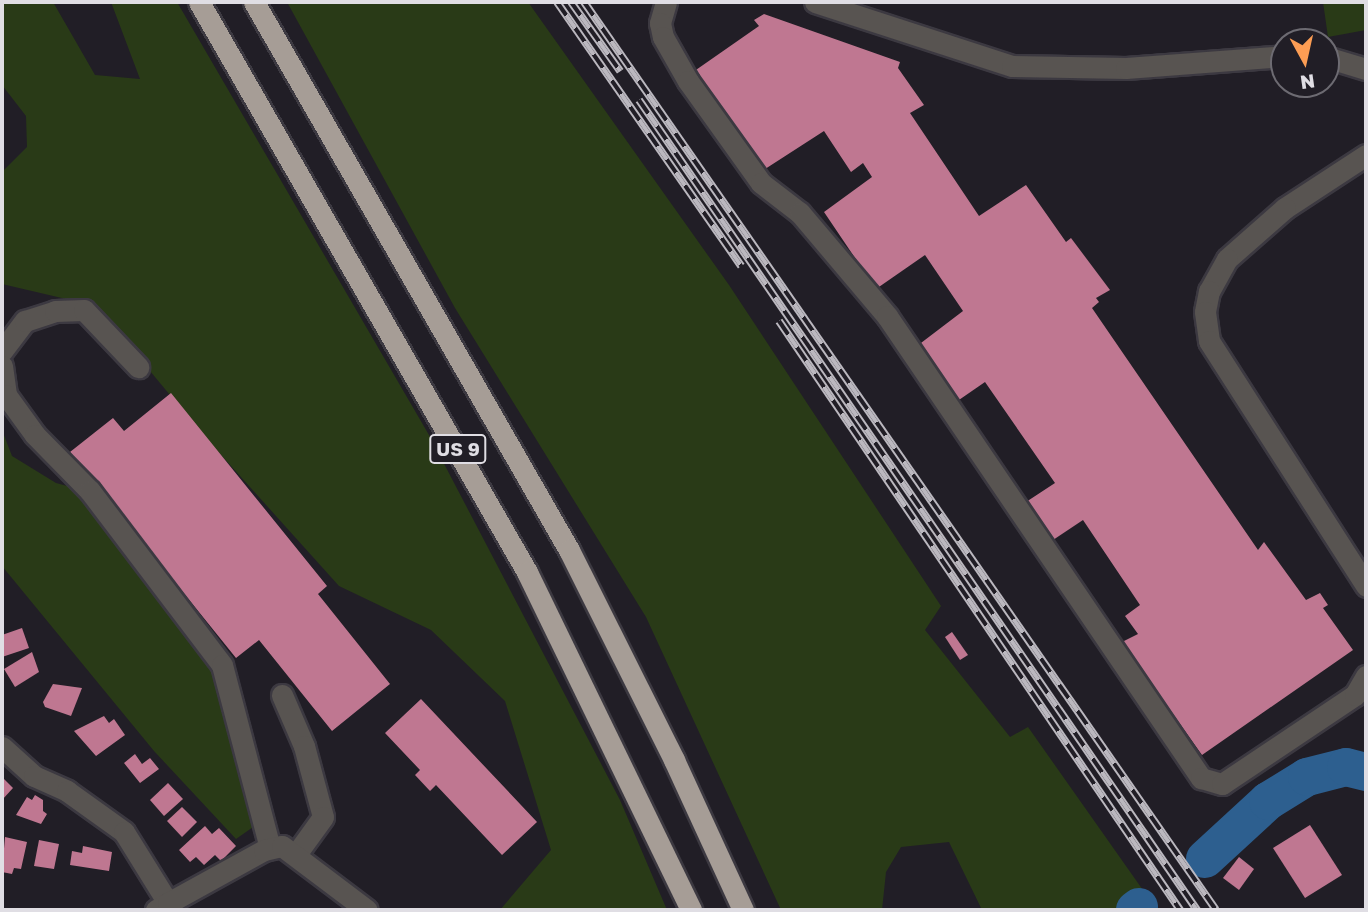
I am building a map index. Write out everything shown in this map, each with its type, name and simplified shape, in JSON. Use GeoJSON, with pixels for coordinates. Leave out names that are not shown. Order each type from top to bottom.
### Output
{"type":"FeatureCollection","features":[{"type":"Feature","properties":{"kind":"highway","name":"US 9"},"geometry":{"type":"LineString","coordinates":[[199,2],[527,572],[691,910]]}},
{"type":"Feature","properties":{"kind":"highway","name":"US 9"},"geometry":{"type":"LineString","coordinates":[[254,2],[569,550],[674,760],[743,910]]}},
{"type":"Feature","properties":{"kind":"street"},"geometry":{"type":"LineString","coordinates":[[666,2],[660,23],[663,37],[688,81],[761,183],[800,213],[887,316],[1201,778],[1222,784],[1355,695],[1366,676]]}},
{"type":"Feature","properties":{"kind":"street"},"geometry":{"type":"LineString","coordinates":[[815,2],[1012,66],[1126,68],[1270,57]]}},
{"type":"Feature","properties":{"kind":"street"},"geometry":{"type":"LineString","coordinates":[[1340,61],[1366,69]]}},
{"type":"Feature","properties":{"kind":"street"},"geometry":{"type":"LineString","coordinates":[[1366,155],[1285,208],[1227,259],[1209,291],[1205,312],[1209,341],[1366,586]]}},
{"type":"Feature","properties":{"kind":"street"},"geometry":{"type":"LineString","coordinates":[[2,351],[25,321],[55,311],[84,310],[138,368]]}},
{"type":"Feature","properties":{"kind":"street"},"geometry":{"type":"LineString","coordinates":[[2,366],[6,395],[35,435],[90,491],[222,666],[270,848]]}},
{"type":"Feature","properties":{"kind":"street"},"geometry":{"type":"LineString","coordinates":[[282,695],[304,746],[323,817],[297,853]]}},
{"type":"Feature","properties":{"kind":"street"},"geometry":{"type":"LineString","coordinates":[[2,747],[34,776],[67,791],[124,832],[165,908],[270,848],[282,846],[297,853],[367,910]]}},
{"type":"Feature","properties":{"kind":"green space"},"geometry":{"type":"Polygon","coordinates":[[[2,2],[53,2],[95,75],[140,79],[111,2],[177,2],[429,435],[620,800],[667,910],[500,910],[551,850],[505,701],[431,630],[339,586],[204,436],[96,306],[2,284],[2,172],[27,147],[26,116],[2,85],[2,2]]]}},
{"type":"Feature","properties":{"kind":"green space"},"geometry":{"type":"Polygon","coordinates":[[[287,2],[528,2],[729,285],[941,606],[925,630],[1010,737],[1028,727],[1157,910],[982,910],[949,842],[901,847],[886,872],[882,910],[781,910],[646,617],[455,308],[287,2]]]}},
{"type":"Feature","properties":{"kind":"green space"},"geometry":{"type":"Polygon","coordinates":[[[1323,2],[1366,2],[1366,30],[1340,35],[1340,28],[1327,28],[1323,2]]]}},
{"type":"Feature","properties":{"kind":"green space"},"geometry":{"type":"Polygon","coordinates":[[[2,430],[12,456],[56,483],[82,490],[234,698],[270,815],[236,839],[154,751],[2,566],[2,430]]]}},
{"type":"Feature","properties":{"kind":"building"},"geometry":{"type":"Polygon","coordinates":[[[764,14],[900,62],[898,68],[924,105],[910,113],[979,216],[1026,185],[1066,242],[1071,238],[1110,290],[1096,298],[1099,302],[1092,308],[1258,550],[1264,542],[1306,600],[1320,593],[1328,605],[1323,608],[1353,650],[1202,755],[1122,642],[1138,634],[1125,616],[1140,605],[1083,520],[1053,540],[1026,502],[1055,483],[985,382],[956,402],[917,346],[963,311],[925,255],[876,289],[824,212],[872,177],[863,163],[851,172],[824,131],[759,173],[693,72],[759,26],[754,20],[764,14]]]}},
{"type":"Feature","properties":{"kind":"building"},"geometry":{"type":"Polygon","coordinates":[[[171,393],[327,586],[318,594],[390,684],[332,731],[259,640],[236,658],[70,452],[113,418],[124,431],[171,393]]]}},
{"type":"Feature","properties":{"kind":"building"},"geometry":{"type":"Polygon","coordinates":[[[22,628],[29,648],[2,657],[2,635],[22,628]]]}},
{"type":"Feature","properties":{"kind":"building"},"geometry":{"type":"Polygon","coordinates":[[[952,632],[968,655],[960,660],[945,637],[952,632]]]}},
{"type":"Feature","properties":{"kind":"building"},"geometry":{"type":"Polygon","coordinates":[[[32,652],[39,672],[15,687],[4,669],[32,652]]]}},
{"type":"Feature","properties":{"kind":"building"},"geometry":{"type":"Polygon","coordinates":[[[53,684],[82,688],[71,716],[45,707],[43,702],[53,684]]]}},
{"type":"Feature","properties":{"kind":"building"},"geometry":{"type":"Polygon","coordinates":[[[421,699],[537,822],[502,855],[436,785],[430,791],[415,775],[420,770],[385,733],[421,699]]]}},
{"type":"Feature","properties":{"kind":"building"},"geometry":{"type":"Polygon","coordinates":[[[104,716],[109,723],[114,719],[125,735],[96,756],[74,731],[104,716]]]}},
{"type":"Feature","properties":{"kind":"building"},"geometry":{"type":"Polygon","coordinates":[[[135,754],[142,764],[150,758],[159,769],[140,783],[124,763],[135,754]]]}},
{"type":"Feature","properties":{"kind":"building"},"geometry":{"type":"Polygon","coordinates":[[[2,777],[13,788],[2,800],[2,777]]]}},
{"type":"Feature","properties":{"kind":"building"},"geometry":{"type":"Polygon","coordinates":[[[168,783],[183,799],[164,816],[150,800],[168,783]]]}},
{"type":"Feature","properties":{"kind":"building"},"geometry":{"type":"Polygon","coordinates":[[[35,795],[43,800],[43,811],[47,814],[41,824],[16,815],[27,797],[32,800],[35,795]]]}},
{"type":"Feature","properties":{"kind":"building"},"geometry":{"type":"Polygon","coordinates":[[[182,807],[197,822],[182,837],[167,821],[182,807]]]}},
{"type":"Feature","properties":{"kind":"building"},"geometry":{"type":"Polygon","coordinates":[[[1310,825],[1342,875],[1305,898],[1273,848],[1310,825]]]}},
{"type":"Feature","properties":{"kind":"building"},"geometry":{"type":"Polygon","coordinates":[[[205,826],[212,834],[219,828],[236,846],[221,861],[215,855],[204,865],[196,857],[190,862],[179,850],[205,826]]]}},
{"type":"Feature","properties":{"kind":"building"},"geometry":{"type":"Polygon","coordinates":[[[5,837],[27,842],[21,869],[14,868],[12,874],[2,872],[5,837]]]}},
{"type":"Feature","properties":{"kind":"building"},"geometry":{"type":"Polygon","coordinates":[[[39,840],[59,844],[54,869],[34,866],[39,840]]]}},
{"type":"Feature","properties":{"kind":"building"},"geometry":{"type":"Polygon","coordinates":[[[83,846],[112,852],[109,871],[70,865],[72,851],[82,853],[83,846]]]}},
{"type":"Feature","properties":{"kind":"building"},"geometry":{"type":"Polygon","coordinates":[[[1239,857],[1254,869],[1239,890],[1223,878],[1239,857]]]}},
{"type":"Feature","properties":{"kind":"waterway"},"geometry":{"type":"LineString","coordinates":[[1205,859],[1268,801],[1307,777],[1346,767],[1366,772]]}},
{"type":"Feature","properties":{"kind":"waterway"},"geometry":{"type":"LineString","coordinates":[[1135,910],[1139,907]]}},
{"type":"Feature","properties":{"kind":"railway"},"geometry":{"type":"LineString","coordinates":[[557,2],[741,266]]}},
{"type":"Feature","properties":{"kind":"railway"},"geometry":{"type":"LineString","coordinates":[[571,2],[620,71]]}},
{"type":"Feature","properties":{"kind":"railway"},"geometry":{"type":"LineString","coordinates":[[584,2],[1216,910]]}},
{"type":"Feature","properties":{"kind":"railway"},"geometry":{"type":"LineString","coordinates":[[639,100],[1197,910]]}},
{"type":"Feature","properties":{"kind":"railway"},"geometry":{"type":"LineString","coordinates":[[779,321],[1180,910]]}}]}
